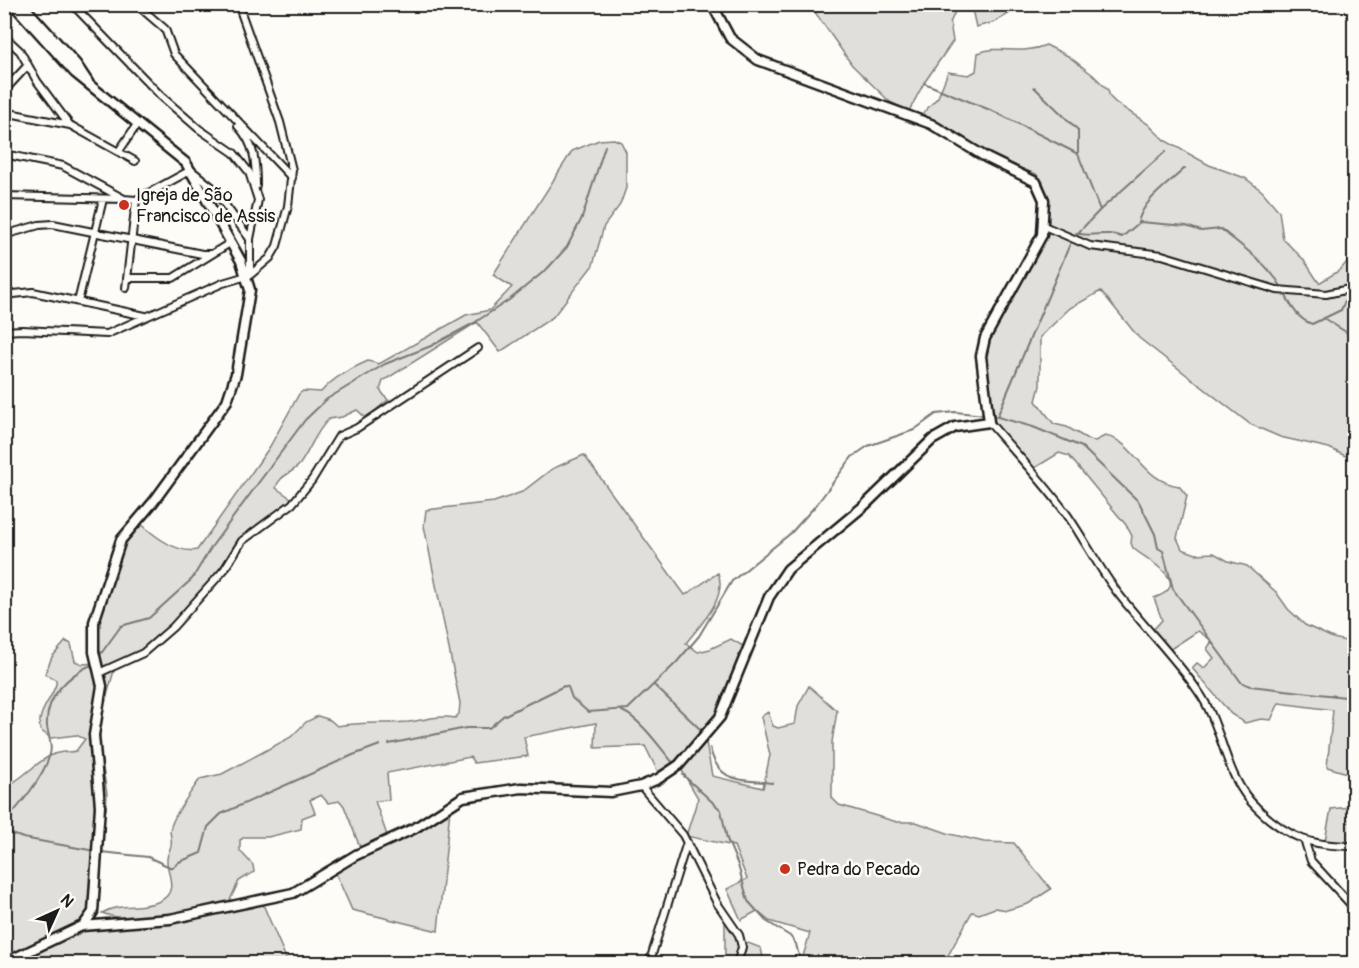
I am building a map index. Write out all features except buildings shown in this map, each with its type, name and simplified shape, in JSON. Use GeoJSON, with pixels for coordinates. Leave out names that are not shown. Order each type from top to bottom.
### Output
{"type":"FeatureCollection","features":[{"type":"Feature","properties":{"kind":"street"},"geometry":{"type":"LineString","coordinates":[[13,4],[75,73],[138,123],[212,187],[250,239]]}},
{"type":"Feature","properties":{"kind":"street"},"geometry":{"type":"LineString","coordinates":[[22,4],[76,64],[88,82]]}},
{"type":"Feature","properties":{"kind":"street"},"geometry":{"type":"LineString","coordinates":[[72,4],[179,113],[234,153],[249,172],[258,200],[250,239],[248,276],[250,296],[236,374],[227,401],[154,501],[124,535],[115,552],[94,622],[94,652],[101,672],[101,693],[94,735],[100,797],[92,914],[82,926]]}},
{"type":"Feature","properties":{"kind":"street"},"geometry":{"type":"LineString","coordinates":[[136,4],[165,29],[174,54],[293,178]]}},
{"type":"Feature","properties":{"kind":"street"},"geometry":{"type":"LineString","coordinates":[[4,331],[104,335],[223,283],[248,276],[261,268],[277,246],[293,178],[280,122],[238,4]]}},
{"type":"Feature","properties":{"kind":"street"},"geometry":{"type":"LineString","coordinates":[[712,4],[730,38],[743,51],[759,60],[931,124],[987,158],[1032,179],[1043,195],[1044,226],[1035,252],[982,344],[981,362],[989,422],[1052,496],[1116,591],[1198,690],[1216,725],[1229,766],[1244,793],[1272,822],[1305,842],[1321,846],[1354,846]]}},
{"type":"Feature","properties":{"kind":"street"},"geometry":{"type":"LineString","coordinates":[[4,36],[20,51],[45,93],[70,125]]}},
{"type":"Feature","properties":{"kind":"street"},"geometry":{"type":"LineString","coordinates":[[4,91],[28,65]]}},
{"type":"Feature","properties":{"kind":"street"},"geometry":{"type":"LineString","coordinates":[[217,99],[251,145],[256,161],[256,190]]}},
{"type":"Feature","properties":{"kind":"street"},"geometry":{"type":"LineString","coordinates":[[4,112],[70,125],[135,161]]}},
{"type":"Feature","properties":{"kind":"street"},"geometry":{"type":"LineString","coordinates":[[119,151],[138,123]]}},
{"type":"Feature","properties":{"kind":"street"},"geometry":{"type":"LineString","coordinates":[[4,154],[63,166],[124,199]]}},
{"type":"Feature","properties":{"kind":"street"},"geometry":{"type":"LineString","coordinates":[[192,170],[248,276]]}},
{"type":"Feature","properties":{"kind":"street"},"geometry":{"type":"LineString","coordinates":[[4,196],[56,195],[136,200],[192,170]]}},
{"type":"Feature","properties":{"kind":"street"},"geometry":{"type":"LineString","coordinates":[[78,302],[103,199]]}},
{"type":"Feature","properties":{"kind":"street"},"geometry":{"type":"LineString","coordinates":[[126,288],[136,200]]}},
{"type":"Feature","properties":{"kind":"street"},"geometry":{"type":"LineString","coordinates":[[4,236],[46,224],[212,254]]}},
{"type":"Feature","properties":{"kind":"street"},"geometry":{"type":"LineString","coordinates":[[1044,226],[1090,246],[1171,257],[1277,290],[1326,294],[1354,288]]}},
{"type":"Feature","properties":{"kind":"street"},"geometry":{"type":"LineString","coordinates":[[127,278],[173,278],[230,243]]}},
{"type":"Feature","properties":{"kind":"street"},"geometry":{"type":"LineString","coordinates":[[4,295],[23,291],[146,316]]}},
{"type":"Feature","properties":{"kind":"street"},"geometry":{"type":"LineString","coordinates":[[101,672],[143,653],[178,622],[224,570],[242,541],[300,496],[339,436],[357,428],[478,348]]}},
{"type":"Feature","properties":{"kind":"street"},"geometry":{"type":"LineString","coordinates":[[4,963],[82,926],[170,919],[293,893],[306,887],[335,866],[415,828],[452,803],[471,795],[521,788],[603,792],[641,786],[675,769],[720,717],[769,597],[794,563],[865,505],[937,436],[956,428],[989,422]]}},
{"type":"Feature","properties":{"kind":"street"},"geometry":{"type":"LineString","coordinates":[[641,786],[687,842],[717,903],[739,935],[742,947],[737,963]]}},
{"type":"Feature","properties":{"kind":"street"},"geometry":{"type":"LineString","coordinates":[[649,963],[687,842]]}},
{"type":"Feature","properties":{"kind":"street"},"geometry":{"type":"LineString","coordinates":[[1305,842],[1311,861],[1354,908]]}},
{"type":"Feature","properties":{"kind":"street"},"geometry":{"type":"LineString","coordinates":[[93,904],[100,916],[111,923]]}},
{"type":"Feature","properties":{"kind":"shaded area"},"geometry":{"type":"Polygon","coordinates":[[[810,5],[958,5],[950,23],[953,41],[924,83],[909,111],[890,102],[852,65],[810,5]]]}},
{"type":"Feature","properties":{"kind":"shaded area"},"geometry":{"type":"Polygon","coordinates":[[[971,5],[1009,5],[1010,13],[995,22],[976,27],[971,5]]]}},
{"type":"Feature","properties":{"kind":"shaded area"},"geometry":{"type":"Polygon","coordinates":[[[1046,45],[1068,56],[1093,75],[1108,90],[1110,97],[1116,103],[1148,124],[1164,140],[1209,165],[1245,178],[1262,191],[1279,211],[1283,239],[1304,260],[1319,283],[1340,270],[1354,254],[1354,460],[1329,448],[1280,437],[1250,424],[1139,338],[1101,291],[1070,308],[1040,337],[1040,386],[1036,401],[1054,424],[1067,427],[1089,440],[1095,441],[1105,436],[1115,439],[1132,452],[1155,476],[1179,486],[1187,496],[1177,538],[1182,549],[1196,554],[1214,553],[1228,561],[1247,566],[1276,592],[1288,609],[1305,625],[1333,638],[1354,643],[1354,797],[1353,784],[1347,773],[1327,767],[1333,710],[1279,703],[1271,720],[1261,719],[1245,723],[1231,714],[1192,668],[1197,663],[1204,668],[1214,658],[1207,649],[1212,641],[1198,631],[1166,652],[1151,632],[1162,620],[1154,598],[1166,592],[1170,586],[1169,579],[1156,565],[1133,548],[1132,536],[1126,525],[1069,456],[1059,453],[1033,469],[994,425],[996,423],[991,417],[984,352],[986,341],[1016,294],[1044,238],[1049,222],[1046,194],[1043,183],[1036,174],[995,159],[926,118],[923,113],[938,97],[948,72],[969,75],[976,71],[978,53],[994,50],[1027,50],[1046,45]]]}},
{"type":"Feature","properties":{"kind":"shaded area"},"geometry":{"type":"Polygon","coordinates":[[[614,139],[621,142],[626,152],[626,188],[620,205],[604,226],[593,265],[553,317],[500,352],[477,322],[383,381],[380,390],[388,400],[366,418],[357,410],[342,417],[329,419],[320,429],[300,464],[283,477],[276,488],[298,503],[241,542],[175,624],[140,654],[115,667],[101,717],[99,743],[107,794],[106,810],[97,813],[91,901],[87,919],[5,959],[5,787],[52,755],[76,751],[85,739],[76,735],[51,738],[40,730],[42,712],[56,684],[56,680],[45,674],[52,657],[66,641],[71,644],[75,661],[82,664],[97,663],[93,641],[117,551],[139,522],[158,538],[174,546],[197,550],[269,448],[299,394],[303,391],[321,392],[337,378],[355,367],[368,361],[379,364],[466,315],[490,310],[512,287],[493,275],[572,151],[599,140],[614,139]]]}},
{"type":"Feature","properties":{"kind":"shaded area"},"geometry":{"type":"Polygon","coordinates":[[[584,455],[685,595],[718,573],[720,582],[716,601],[705,620],[686,643],[698,652],[731,639],[743,646],[744,655],[716,720],[671,769],[660,776],[645,746],[595,748],[596,723],[524,737],[528,756],[474,763],[470,757],[387,773],[389,800],[375,801],[388,838],[361,850],[344,806],[340,801],[328,803],[321,795],[310,800],[315,813],[302,818],[301,829],[268,837],[245,837],[240,840],[240,851],[253,865],[254,872],[239,881],[229,902],[165,917],[132,919],[102,913],[116,908],[153,904],[166,897],[171,887],[167,855],[171,844],[171,826],[200,779],[222,774],[291,737],[306,722],[318,716],[330,720],[337,726],[408,722],[437,717],[455,718],[459,714],[460,703],[424,526],[426,510],[494,502],[522,492],[552,469],[584,455]]]}},
{"type":"Feature","properties":{"kind":"shaded area"},"geometry":{"type":"Polygon","coordinates":[[[809,686],[837,711],[832,742],[832,798],[839,805],[897,822],[916,822],[950,834],[984,842],[1014,843],[1051,889],[1028,904],[1007,910],[995,908],[979,914],[972,912],[944,963],[801,963],[810,933],[769,921],[757,911],[741,920],[727,889],[747,879],[734,846],[686,836],[698,798],[681,769],[706,742],[712,776],[763,788],[770,755],[761,717],[768,712],[773,726],[778,728],[795,724],[798,706],[809,686]]]}},
{"type":"Feature","properties":{"kind":"shaded area"},"geometry":{"type":"Polygon","coordinates":[[[1354,801],[1354,845],[1324,846],[1331,809],[1350,807],[1354,801]]]}},
{"type":"Feature","properties":{"kind":"shaded area"},"geometry":{"type":"Polygon","coordinates":[[[450,809],[438,931],[352,910],[335,872],[350,862],[418,831],[450,809]]]}},
{"type":"Feature","properties":{"kind":"shaded area"},"geometry":{"type":"Polygon","coordinates":[[[262,902],[288,963],[14,964],[48,944],[85,929],[178,922],[262,902]]]}},
{"type":"Feature","properties":{"kind":"shaded area"},"geometry":{"type":"Polygon","coordinates":[[[725,920],[740,940],[761,948],[764,963],[721,964],[725,954],[725,920]]]}},
{"type":"Feature","properties":{"kind":"waterway"},"geometry":{"type":"LineString","coordinates":[[924,83],[995,112],[1078,154]]}},
{"type":"Feature","properties":{"kind":"waterway"},"geometry":{"type":"LineString","coordinates":[[1034,87],[1078,130],[1078,154],[1100,210]]}},
{"type":"Feature","properties":{"kind":"waterway"},"geometry":{"type":"LineString","coordinates":[[100,655],[121,626],[149,618],[192,579],[212,546],[305,420],[327,399],[385,364],[431,346],[474,323],[509,300],[547,269],[567,247],[582,218],[605,146]]}},
{"type":"Feature","properties":{"kind":"waterway"},"geometry":{"type":"LineString","coordinates":[[1075,236],[1100,210],[1166,151]]}},
{"type":"Feature","properties":{"kind":"waterway"},"geometry":{"type":"LineString","coordinates":[[1138,223],[1151,199],[1185,168]]}},
{"type":"Feature","properties":{"kind":"waterway"},"geometry":{"type":"LineString","coordinates":[[1076,233],[1110,234],[1122,237],[1140,222],[1186,226],[1201,231],[1221,229],[1265,266],[1277,280],[1295,311],[1305,321],[1312,324],[1341,310],[1345,301],[1354,294]]}},
{"type":"Feature","properties":{"kind":"waterway"},"geometry":{"type":"LineString","coordinates":[[997,417],[1070,244]]}},
{"type":"Feature","properties":{"kind":"waterway"},"geometry":{"type":"LineString","coordinates":[[1325,319],[1354,337]]}},
{"type":"Feature","properties":{"kind":"waterway"},"geometry":{"type":"LineString","coordinates":[[389,744],[466,728],[489,728],[503,716],[564,686],[568,687],[572,698],[588,712],[628,709],[676,663],[699,636],[732,581],[791,533],[817,504],[852,457],[868,446],[914,430],[936,414],[955,412],[985,415]]}},
{"type":"Feature","properties":{"kind":"waterway"},"geometry":{"type":"LineString","coordinates":[[994,416],[1033,427],[1082,447],[1139,502],[1155,534],[1158,548],[1163,551],[1173,589],[1241,682],[1250,686],[1354,698]]}},
{"type":"Feature","properties":{"kind":"waterway"},"geometry":{"type":"LineString","coordinates":[[4,822],[31,790],[47,763],[51,747],[47,715],[54,697],[75,674],[93,664]]}},
{"type":"Feature","properties":{"kind":"waterway"},"geometry":{"type":"LineString","coordinates":[[654,685],[703,732]]}},
{"type":"Feature","properties":{"kind":"waterway"},"geometry":{"type":"LineString","coordinates":[[622,711],[643,727],[674,764]]}},
{"type":"Feature","properties":{"kind":"waterway"},"geometry":{"type":"LineString","coordinates":[[101,852],[148,857],[172,868],[179,862],[201,853],[208,827],[221,814],[380,745]]}},
{"type":"Feature","properties":{"kind":"waterway"},"geometry":{"type":"LineString","coordinates":[[710,748],[714,760],[725,774],[741,780],[772,783]]}},
{"type":"Feature","properties":{"kind":"waterway"},"geometry":{"type":"LineString","coordinates":[[683,775],[721,810],[727,839],[738,865],[748,901],[766,921],[790,936],[796,944],[801,964]]}},
{"type":"Feature","properties":{"kind":"waterway"},"geometry":{"type":"LineString","coordinates":[[4,831],[23,838],[95,851]]}},
{"type":"Feature","properties":{"kind":"place","name":"Igreja de São Francisco de Assis"},"geometry":{"type":"Point","coordinates":[124,205]}},
{"type":"Feature","properties":{"kind":"place","name":"Pedra do Pecado"},"geometry":{"type":"Point","coordinates":[785,869]}}]}
